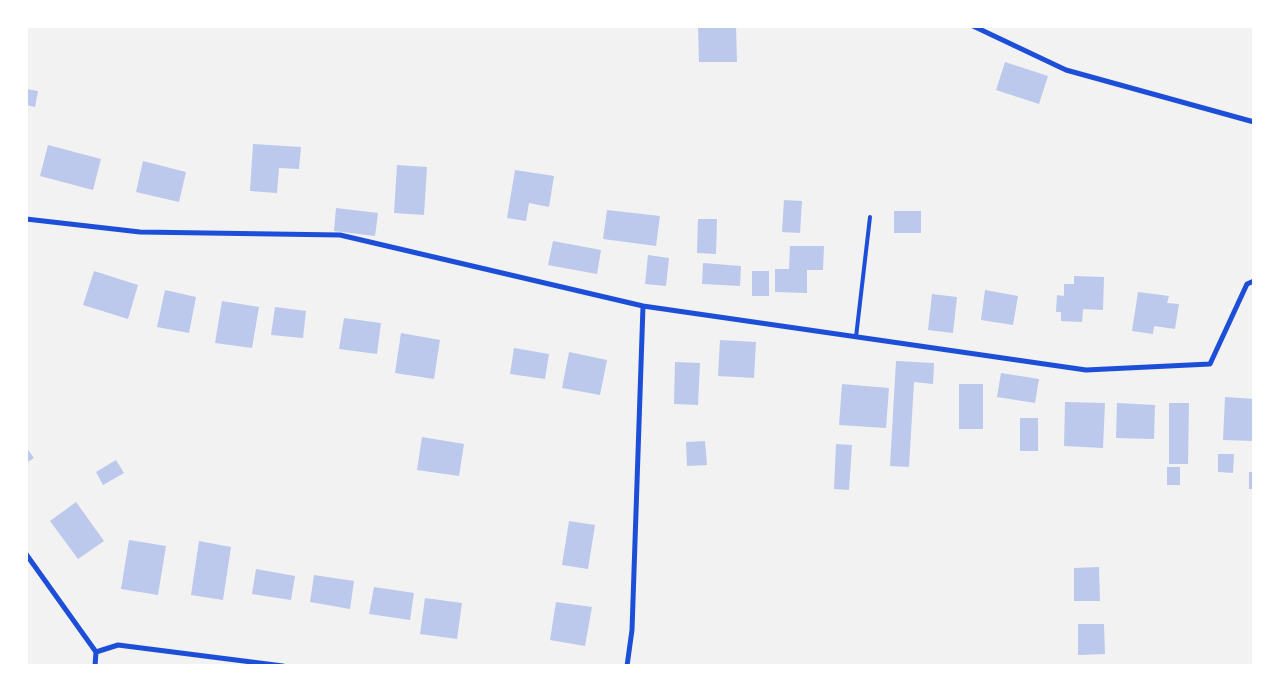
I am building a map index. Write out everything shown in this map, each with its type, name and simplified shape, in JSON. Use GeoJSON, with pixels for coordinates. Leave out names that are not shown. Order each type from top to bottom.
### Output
{"type":"FeatureCollection","features":[{"type":"Feature","properties":{"kind":"street"},"geometry":{"type":"LineString","coordinates":[[974,26],[1066,70],[1254,122]]}},
{"type":"Feature","properties":{"kind":"street"},"geometry":{"type":"LineString","coordinates":[[26,219],[140,232],[340,235],[643,306],[1086,370],[1210,364],[1247,284],[1254,282]]}},
{"type":"Feature","properties":{"kind":"street"},"geometry":{"type":"LineString","coordinates":[[627,666],[632,630],[643,306]]}},
{"type":"Feature","properties":{"kind":"street"},"geometry":{"type":"LineString","coordinates":[[26,554],[96,652],[95,666]]}},
{"type":"Feature","properties":{"kind":"street"},"geometry":{"type":"LineString","coordinates":[[96,652],[118,646],[283,666]]}},
{"type":"Feature","properties":{"kind":"lane"},"geometry":{"type":"LineString","coordinates":[[856,337],[870,217]]}},
{"type":"Feature","properties":{"kind":"building"},"geometry":{"type":"Polygon","coordinates":[[[698,26],[736,26],[737,62],[699,62],[698,26]]]}},
{"type":"Feature","properties":{"kind":"building"},"geometry":{"type":"Polygon","coordinates":[[[1005,62],[1048,76],[1039,104],[996,90],[1005,62]]]}},
{"type":"Feature","properties":{"kind":"building"},"geometry":{"type":"Polygon","coordinates":[[[26,89],[38,91],[35,107],[26,105],[26,89]]]}},
{"type":"Feature","properties":{"kind":"building"},"geometry":{"type":"Polygon","coordinates":[[[253,144],[301,147],[299,169],[279,168],[277,193],[250,191],[253,144]]]}},
{"type":"Feature","properties":{"kind":"building"},"geometry":{"type":"Polygon","coordinates":[[[48,145],[101,159],[93,190],[40,176],[48,145]]]}},
{"type":"Feature","properties":{"kind":"building"},"geometry":{"type":"Polygon","coordinates":[[[143,161],[186,172],[179,202],[136,192],[143,161]]]}},
{"type":"Feature","properties":{"kind":"building"},"geometry":{"type":"Polygon","coordinates":[[[397,165],[427,167],[424,215],[394,213],[397,165]]]}},
{"type":"Feature","properties":{"kind":"building"},"geometry":{"type":"Polygon","coordinates":[[[515,170],[554,176],[549,207],[529,203],[526,221],[507,218],[515,170]]]}},
{"type":"Feature","properties":{"kind":"building"},"geometry":{"type":"Polygon","coordinates":[[[784,200],[802,201],[800,233],[782,232],[784,200]]]}},
{"type":"Feature","properties":{"kind":"building"},"geometry":{"type":"Polygon","coordinates":[[[336,208],[378,213],[375,236],[334,231],[336,208]]]}},
{"type":"Feature","properties":{"kind":"building"},"geometry":{"type":"Polygon","coordinates":[[[607,210],[660,216],[656,246],[603,239],[607,210]]]}},
{"type":"Feature","properties":{"kind":"building"},"geometry":{"type":"Polygon","coordinates":[[[894,211],[921,211],[921,233],[894,233],[894,211]]]}},
{"type":"Feature","properties":{"kind":"building"},"geometry":{"type":"Polygon","coordinates":[[[698,219],[717,219],[716,254],[697,253],[698,219]]]}},
{"type":"Feature","properties":{"kind":"building"},"geometry":{"type":"Polygon","coordinates":[[[553,241],[601,250],[597,274],[548,265],[553,241]]]}},
{"type":"Feature","properties":{"kind":"building"},"geometry":{"type":"Polygon","coordinates":[[[790,246],[824,246],[823,270],[807,270],[807,293],[775,292],[775,269],[789,269],[790,246]]]}},
{"type":"Feature","properties":{"kind":"building"},"geometry":{"type":"Polygon","coordinates":[[[648,255],[669,258],[666,286],[645,284],[648,255]]]}},
{"type":"Feature","properties":{"kind":"building"},"geometry":{"type":"Polygon","coordinates":[[[703,263],[741,266],[740,286],[702,284],[703,263]]]}},
{"type":"Feature","properties":{"kind":"building"},"geometry":{"type":"Polygon","coordinates":[[[94,271],[138,285],[128,319],[83,305],[94,271]]]}},
{"type":"Feature","properties":{"kind":"building"},"geometry":{"type":"Polygon","coordinates":[[[752,271],[769,271],[769,296],[752,296],[752,271]]]}},
{"type":"Feature","properties":{"kind":"building"},"geometry":{"type":"Polygon","coordinates":[[[1074,276],[1104,277],[1103,310],[1083,309],[1082,322],[1061,321],[1061,312],[1056,312],[1057,295],[1064,296],[1064,284],[1074,284],[1074,276]]]}},
{"type":"Feature","properties":{"kind":"building"},"geometry":{"type":"Polygon","coordinates":[[[165,290],[196,297],[189,333],[157,327],[165,290]]]}},
{"type":"Feature","properties":{"kind":"building"},"geometry":{"type":"Polygon","coordinates":[[[985,290],[1018,296],[1013,325],[981,320],[985,290]]]}},
{"type":"Feature","properties":{"kind":"building"},"geometry":{"type":"Polygon","coordinates":[[[1138,292],[1169,296],[1167,303],[1179,304],[1175,329],[1154,326],[1153,334],[1132,331],[1138,292]]]}},
{"type":"Feature","properties":{"kind":"building"},"geometry":{"type":"Polygon","coordinates":[[[932,294],[957,297],[953,333],[928,330],[932,294]]]}},
{"type":"Feature","properties":{"kind":"building"},"geometry":{"type":"Polygon","coordinates":[[[222,301],[259,307],[252,348],[215,343],[222,301]]]}},
{"type":"Feature","properties":{"kind":"building"},"geometry":{"type":"Polygon","coordinates":[[[275,307],[306,311],[303,338],[271,335],[275,307]]]}},
{"type":"Feature","properties":{"kind":"building"},"geometry":{"type":"Polygon","coordinates":[[[344,318],[381,323],[377,354],[339,349],[344,318]]]}},
{"type":"Feature","properties":{"kind":"building"},"geometry":{"type":"Polygon","coordinates":[[[401,333],[440,340],[434,379],[395,373],[401,333]]]}},
{"type":"Feature","properties":{"kind":"building"},"geometry":{"type":"Polygon","coordinates":[[[720,340],[756,342],[754,378],[718,376],[720,340]]]}},
{"type":"Feature","properties":{"kind":"building"},"geometry":{"type":"Polygon","coordinates":[[[514,348],[549,354],[545,379],[510,374],[514,348]]]}},
{"type":"Feature","properties":{"kind":"building"},"geometry":{"type":"Polygon","coordinates":[[[569,352],[607,360],[600,395],[562,388],[569,352]]]}},
{"type":"Feature","properties":{"kind":"building"},"geometry":{"type":"Polygon","coordinates":[[[896,361],[934,363],[933,384],[914,382],[909,467],[890,466],[896,361]]]}},
{"type":"Feature","properties":{"kind":"building"},"geometry":{"type":"Polygon","coordinates":[[[675,362],[700,363],[698,405],[674,404],[675,362]]]}},
{"type":"Feature","properties":{"kind":"building"},"geometry":{"type":"Polygon","coordinates":[[[1001,373],[1039,379],[1035,403],[997,397],[1001,373]]]}},
{"type":"Feature","properties":{"kind":"building"},"geometry":{"type":"Polygon","coordinates":[[[842,384],[889,388],[886,428],[839,425],[842,384]]]}},
{"type":"Feature","properties":{"kind":"building"},"geometry":{"type":"Polygon","coordinates":[[[959,384],[983,384],[983,429],[959,429],[959,384]]]}},
{"type":"Feature","properties":{"kind":"building"},"geometry":{"type":"Polygon","coordinates":[[[1225,397],[1254,399],[1254,441],[1223,440],[1225,397]]]}},
{"type":"Feature","properties":{"kind":"building"},"geometry":{"type":"Polygon","coordinates":[[[1065,402],[1105,403],[1103,448],[1064,446],[1065,402]]]}},
{"type":"Feature","properties":{"kind":"building"},"geometry":{"type":"Polygon","coordinates":[[[1117,403],[1155,405],[1154,439],[1116,438],[1117,403]]]}},
{"type":"Feature","properties":{"kind":"building"},"geometry":{"type":"Polygon","coordinates":[[[1169,403],[1189,403],[1188,464],[1169,464],[1169,403]]]}},
{"type":"Feature","properties":{"kind":"building"},"geometry":{"type":"Polygon","coordinates":[[[1020,418],[1038,418],[1038,451],[1020,451],[1020,418]]]}},
{"type":"Feature","properties":{"kind":"building"},"geometry":{"type":"Polygon","coordinates":[[[422,437],[464,444],[459,476],[417,470],[422,437]]]}},
{"type":"Feature","properties":{"kind":"building"},"geometry":{"type":"Polygon","coordinates":[[[705,441],[707,465],[687,466],[686,442],[705,441]]]}},
{"type":"Feature","properties":{"kind":"building"},"geometry":{"type":"Polygon","coordinates":[[[836,444],[852,445],[849,490],[834,489],[836,444]]]}},
{"type":"Feature","properties":{"kind":"building"},"geometry":{"type":"Polygon","coordinates":[[[26,447],[34,458],[26,463],[26,447]]]}},
{"type":"Feature","properties":{"kind":"building"},"geometry":{"type":"Polygon","coordinates":[[[1218,454],[1234,454],[1233,473],[1218,472],[1218,454]]]}},
{"type":"Feature","properties":{"kind":"building"},"geometry":{"type":"Polygon","coordinates":[[[116,460],[124,473],[103,485],[96,472],[116,460]]]}},
{"type":"Feature","properties":{"kind":"building"},"geometry":{"type":"Polygon","coordinates":[[[1167,467],[1180,467],[1180,485],[1167,485],[1167,467]]]}},
{"type":"Feature","properties":{"kind":"building"},"geometry":{"type":"Polygon","coordinates":[[[1249,472],[1254,472],[1254,489],[1249,489],[1249,472]]]}},
{"type":"Feature","properties":{"kind":"building"},"geometry":{"type":"Polygon","coordinates":[[[76,502],[104,541],[78,559],[50,521],[76,502]]]}},
{"type":"Feature","properties":{"kind":"building"},"geometry":{"type":"Polygon","coordinates":[[[569,521],[595,525],[588,569],[562,565],[569,521]]]}},
{"type":"Feature","properties":{"kind":"building"},"geometry":{"type":"Polygon","coordinates":[[[129,540],[166,546],[158,595],[121,589],[129,540]]]}},
{"type":"Feature","properties":{"kind":"building"},"geometry":{"type":"Polygon","coordinates":[[[199,541],[231,547],[223,600],[191,595],[199,541]]]}},
{"type":"Feature","properties":{"kind":"building"},"geometry":{"type":"Polygon","coordinates":[[[1099,567],[1100,601],[1074,601],[1074,568],[1099,567]]]}},
{"type":"Feature","properties":{"kind":"building"},"geometry":{"type":"Polygon","coordinates":[[[256,569],[295,576],[291,600],[252,594],[256,569]]]}},
{"type":"Feature","properties":{"kind":"building"},"geometry":{"type":"Polygon","coordinates":[[[314,575],[354,581],[350,609],[310,602],[314,575]]]}},
{"type":"Feature","properties":{"kind":"building"},"geometry":{"type":"Polygon","coordinates":[[[374,587],[414,593],[410,620],[369,614],[374,587]]]}},
{"type":"Feature","properties":{"kind":"building"},"geometry":{"type":"Polygon","coordinates":[[[425,598],[462,603],[457,639],[420,634],[425,598]]]}},
{"type":"Feature","properties":{"kind":"building"},"geometry":{"type":"Polygon","coordinates":[[[556,602],[592,607],[585,646],[550,640],[556,602]]]}},
{"type":"Feature","properties":{"kind":"building"},"geometry":{"type":"Polygon","coordinates":[[[1078,624],[1104,624],[1105,654],[1078,655],[1078,624]]]}}]}
